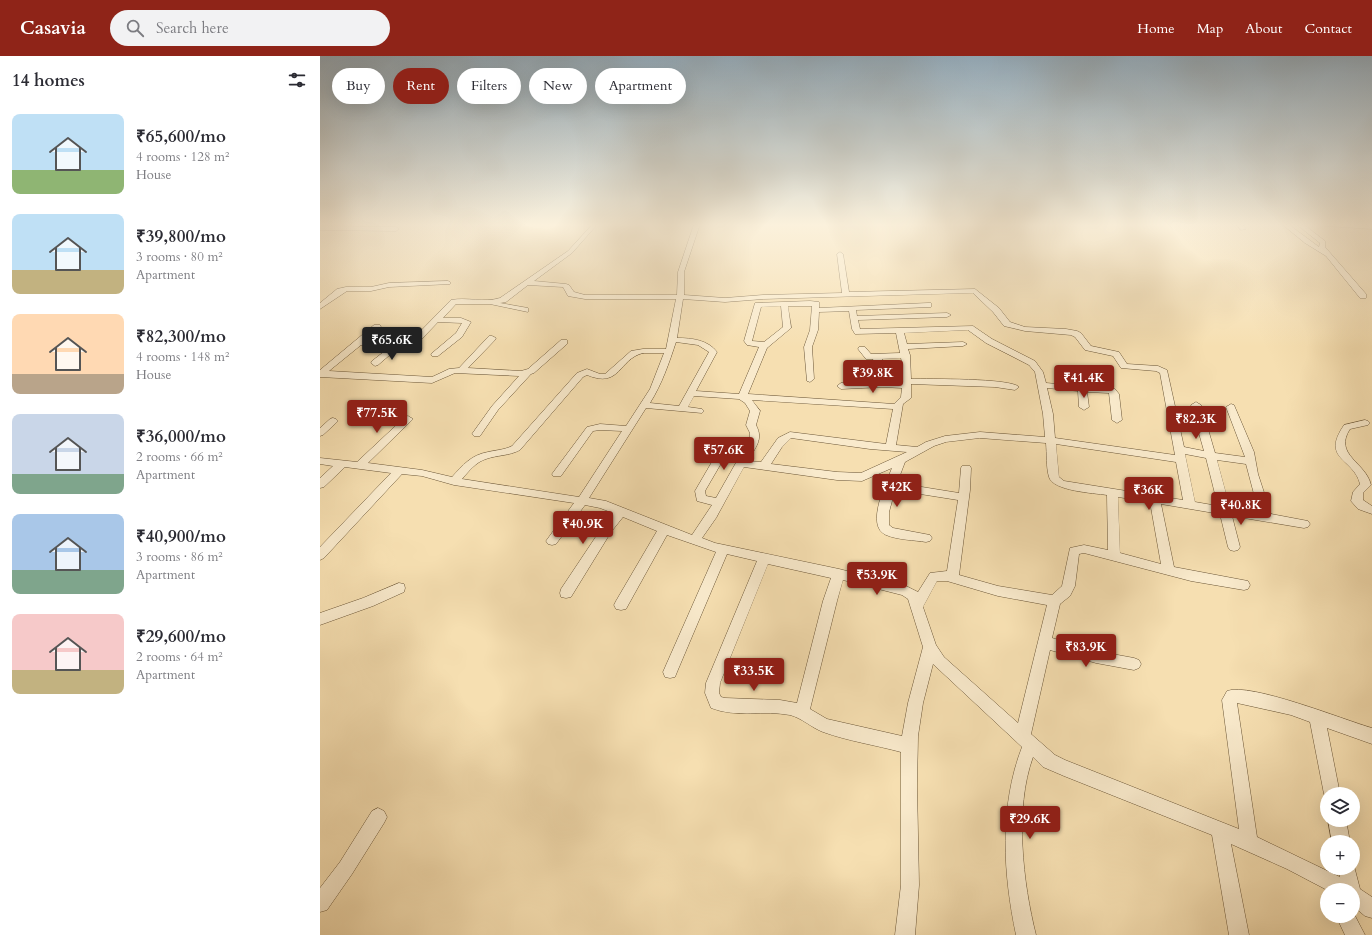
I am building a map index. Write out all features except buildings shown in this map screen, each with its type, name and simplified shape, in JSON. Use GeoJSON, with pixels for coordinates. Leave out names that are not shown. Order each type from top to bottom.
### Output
{"type":"FeatureCollection","features":[{"type":"Feature","properties":{"kind":"street"},"geometry":{"type":"LineString","coordinates":[[490,303],[503,300],[552,265]]}},
{"type":"Feature","properties":{"kind":"street"},"geometry":{"type":"LineString","coordinates":[[552,541],[582,501],[654,389],[673,340],[680,298],[681,272],[683,265]]}},
{"type":"Feature","properties":{"kind":"street"},"geometry":{"type":"LineString","coordinates":[[842,265],[846,295]]}},
{"type":"Feature","properties":{"kind":"street"},"geometry":{"type":"LineString","coordinates":[[1336,265],[1363,296]]}},
{"type":"Feature","properties":{"kind":"street"},"geometry":{"type":"LineString","coordinates":[[320,307],[340,291],[346,289],[371,289],[389,285],[448,283]]}},
{"type":"Feature","properties":{"kind":"street"},"geometry":{"type":"LineString","coordinates":[[527,283],[564,285],[567,286],[571,294],[585,297],[604,296],[622,298],[725,300],[763,297],[846,295],[939,290],[975,291],[988,301],[1010,326],[1025,329],[1070,331],[1078,335],[1088,348],[1116,354],[1124,366],[1161,370],[1164,372],[1190,506]]}},
{"type":"Feature","properties":{"kind":"street"},"geometry":{"type":"LineString","coordinates":[[358,342],[408,345],[415,342],[454,302],[464,301],[490,303],[526,310]]}},
{"type":"Feature","properties":{"kind":"street"},"geometry":{"type":"LineString","coordinates":[[765,345],[748,341],[755,321],[757,307],[762,304],[816,304],[814,330],[808,347],[810,379]]}},
{"type":"Feature","properties":{"kind":"street"},"geometry":{"type":"LineString","coordinates":[[742,397],[765,345],[787,328],[784,304]]}},
{"type":"Feature","properties":{"kind":"street"},"geometry":{"type":"LineString","coordinates":[[816,310],[928,305]]}},
{"type":"Feature","properties":{"kind":"street"},"geometry":{"type":"LineString","coordinates":[[852,309],[858,332],[970,328],[989,341],[1032,363],[1039,372],[1048,414],[1054,477],[1056,481],[1065,485],[1304,524]]}},
{"type":"Feature","properties":{"kind":"street"},"geometry":{"type":"LineString","coordinates":[[854,318],[947,315]]}},
{"type":"Feature","properties":{"kind":"street"},"geometry":{"type":"LineString","coordinates":[[435,354],[459,335],[467,322],[461,320],[436,320]]}},
{"type":"Feature","properties":{"kind":"street"},"geometry":{"type":"LineString","coordinates":[[320,373],[377,328]]}},
{"type":"Feature","properties":{"kind":"street"},"geometry":{"type":"LineString","coordinates":[[890,448],[899,403],[906,398],[907,370],[905,351],[900,331]]}},
{"type":"Feature","properties":{"kind":"street"},"geometry":{"type":"LineString","coordinates":[[462,370],[492,338]]}},
{"type":"Feature","properties":{"kind":"street"},"geometry":{"type":"LineString","coordinates":[[673,340],[697,343],[707,346],[713,352],[682,409]]}},
{"type":"Feature","properties":{"kind":"street"},"geometry":{"type":"LineString","coordinates":[[477,434],[495,408],[527,373],[564,342]]}},
{"type":"Feature","properties":{"kind":"street"},"geometry":{"type":"LineString","coordinates":[[374,363],[398,344]]}},
{"type":"Feature","properties":{"kind":"street"},"geometry":{"type":"LineString","coordinates":[[862,349],[869,357],[877,357],[905,351],[963,344]]}},
{"type":"Feature","properties":{"kind":"street"},"geometry":{"type":"LineString","coordinates":[[454,481],[478,458],[488,455],[504,454],[516,448],[580,375],[587,372],[599,377],[608,376],[634,353],[643,350],[670,351]]}},
{"type":"Feature","properties":{"kind":"street"},"geometry":{"type":"LineString","coordinates":[[877,357],[880,370],[907,370]]}},
{"type":"Feature","properties":{"kind":"street"},"geometry":{"type":"LineString","coordinates":[[320,373],[432,380],[437,379],[451,370],[527,373]]}},
{"type":"Feature","properties":{"kind":"street"},"geometry":{"type":"LineString","coordinates":[[841,386],[906,383],[995,384],[1015,387]]}},
{"type":"Feature","properties":{"kind":"street"},"geometry":{"type":"LineString","coordinates":[[1042,385],[1112,391],[1114,394],[1117,420]]}},
{"type":"Feature","properties":{"kind":"street"},"geometry":{"type":"LineString","coordinates":[[1082,388],[1084,407]]}},
{"type":"Feature","properties":{"kind":"street"},"geometry":{"type":"LineString","coordinates":[[691,393],[898,407]]}},
{"type":"Feature","properties":{"kind":"street"},"geometry":{"type":"LineString","coordinates":[[694,541],[719,502],[756,436],[751,425],[755,416],[754,407],[742,397]]}},
{"type":"Feature","properties":{"kind":"street"},"geometry":{"type":"LineString","coordinates":[[644,405],[699,412]]}},
{"type":"Feature","properties":{"kind":"street"},"geometry":{"type":"LineString","coordinates":[[1196,405],[1234,547]]}},
{"type":"Feature","properties":{"kind":"street"},"geometry":{"type":"LineString","coordinates":[[1231,407],[1244,438],[1266,518]]}},
{"type":"Feature","properties":{"kind":"street"},"geometry":{"type":"LineString","coordinates":[[360,465],[408,419]]}},
{"type":"Feature","properties":{"kind":"street"},"geometry":{"type":"LineString","coordinates":[[320,433],[333,421]]}},
{"type":"Feature","properties":{"kind":"street"},"geometry":{"type":"LineString","coordinates":[[1365,424],[1347,427],[1341,437],[1340,445],[1342,453],[1347,460],[1362,474],[1366,481],[1366,485],[1358,492],[1356,497],[1357,501],[1362,506],[1372,510]]}},
{"type":"Feature","properties":{"kind":"street"},"geometry":{"type":"LineString","coordinates":[[557,474],[590,429],[600,426],[629,429]]}},
{"type":"Feature","properties":{"kind":"street"},"geometry":{"type":"LineString","coordinates":[[764,466],[778,445],[790,435],[890,448],[918,450]]}},
{"type":"Feature","properties":{"kind":"street"},"geometry":{"type":"LineString","coordinates":[[741,463],[852,478],[862,477],[918,450],[945,439],[962,436],[1008,436],[1051,440],[1181,459]]}},
{"type":"Feature","properties":{"kind":"street"},"geometry":{"type":"LineString","coordinates":[[719,502],[701,498],[700,491],[726,448]]}},
{"type":"Feature","properties":{"kind":"street"},"geometry":{"type":"LineString","coordinates":[[1178,449],[1236,460],[1250,461]]}},
{"type":"Feature","properties":{"kind":"street"},"geometry":{"type":"LineString","coordinates":[[901,459],[890,486],[883,525],[885,529],[890,532],[926,538]]}},
{"type":"Feature","properties":{"kind":"street"},"geometry":{"type":"LineString","coordinates":[[320,461],[434,475],[454,481],[602,504],[694,541],[906,591],[913,596],[930,647],[940,661],[1049,761],[1063,769],[1116,788],[1249,841],[1326,883]]}},
{"type":"Feature","properties":{"kind":"street"},"geometry":{"type":"LineString","coordinates":[[320,484],[343,463]]}},
{"type":"Feature","properties":{"kind":"street"},"geometry":{"type":"LineString","coordinates":[[952,578],[964,497],[966,468]]}},
{"type":"Feature","properties":{"kind":"street"},"geometry":{"type":"LineString","coordinates":[[320,555],[400,470]]}},
{"type":"Feature","properties":{"kind":"street"},"geometry":{"type":"LineString","coordinates":[[890,486],[964,497]]}},
{"type":"Feature","properties":{"kind":"street"},"geometry":{"type":"LineString","coordinates":[[1112,493],[1114,557]]}},
{"type":"Feature","properties":{"kind":"street"},"geometry":{"type":"LineString","coordinates":[[1155,500],[1168,570]]}},
{"type":"Feature","properties":{"kind":"street"},"geometry":{"type":"LineString","coordinates":[[566,594],[607,529],[621,511]]}},
{"type":"Feature","properties":{"kind":"street"},"geometry":{"type":"LineString","coordinates":[[621,605],[664,530]]}},
{"type":"Feature","properties":{"kind":"street"},"geometry":{"type":"LineString","coordinates":[[670,672],[723,549]]}},
{"type":"Feature","properties":{"kind":"street"},"geometry":{"type":"LineString","coordinates":[[917,606],[930,579],[940,575],[998,591],[1054,601],[1064,595],[1069,588],[1074,551],[1084,549],[1168,570],[1244,585]]}},
{"type":"Feature","properties":{"kind":"street"},"geometry":{"type":"LineString","coordinates":[[764,558],[713,683],[712,693],[716,703],[727,706],[774,706],[790,708],[802,712],[812,720],[825,726],[910,746]]}},
{"type":"Feature","properties":{"kind":"street"},"geometry":{"type":"LineString","coordinates":[[802,712],[830,601],[839,574]]}},
{"type":"Feature","properties":{"kind":"street"},"geometry":{"type":"LineString","coordinates":[[320,619],[368,602],[399,588]]}},
{"type":"Feature","properties":{"kind":"street"},"geometry":{"type":"LineString","coordinates":[[1026,935],[1021,918],[1016,868],[1015,827],[1026,741],[1044,642],[1054,601]]}},
{"type":"Feature","properties":{"kind":"street"},"geometry":{"type":"LineString","coordinates":[[1044,642],[1096,657],[1134,664]]}},
{"type":"Feature","properties":{"kind":"street"},"geometry":{"type":"LineString","coordinates":[[905,935],[910,876],[911,734],[919,691],[930,647]]}},
{"type":"Feature","properties":{"kind":"street"},"geometry":{"type":"LineString","coordinates":[[1249,841],[1229,700],[1232,696],[1239,696],[1291,708],[1372,736]]}},
{"type":"Feature","properties":{"kind":"street"},"geometry":{"type":"LineString","coordinates":[[1317,718],[1331,787]]}},
{"type":"Feature","properties":{"kind":"street"},"geometry":{"type":"LineString","coordinates":[[320,903],[346,868],[378,817]]}},
{"type":"Feature","properties":{"kind":"street"},"geometry":{"type":"LineString","coordinates":[[1220,830],[1239,935]]}},
{"type":"Feature","properties":{"kind":"street"},"geometry":{"type":"LineString","coordinates":[[1360,900],[1372,908]]}},
{"type":"Feature","properties":{"kind":"street"},"geometry":{"type":"LineString","coordinates":[[1349,923],[1355,935]]}}]}
